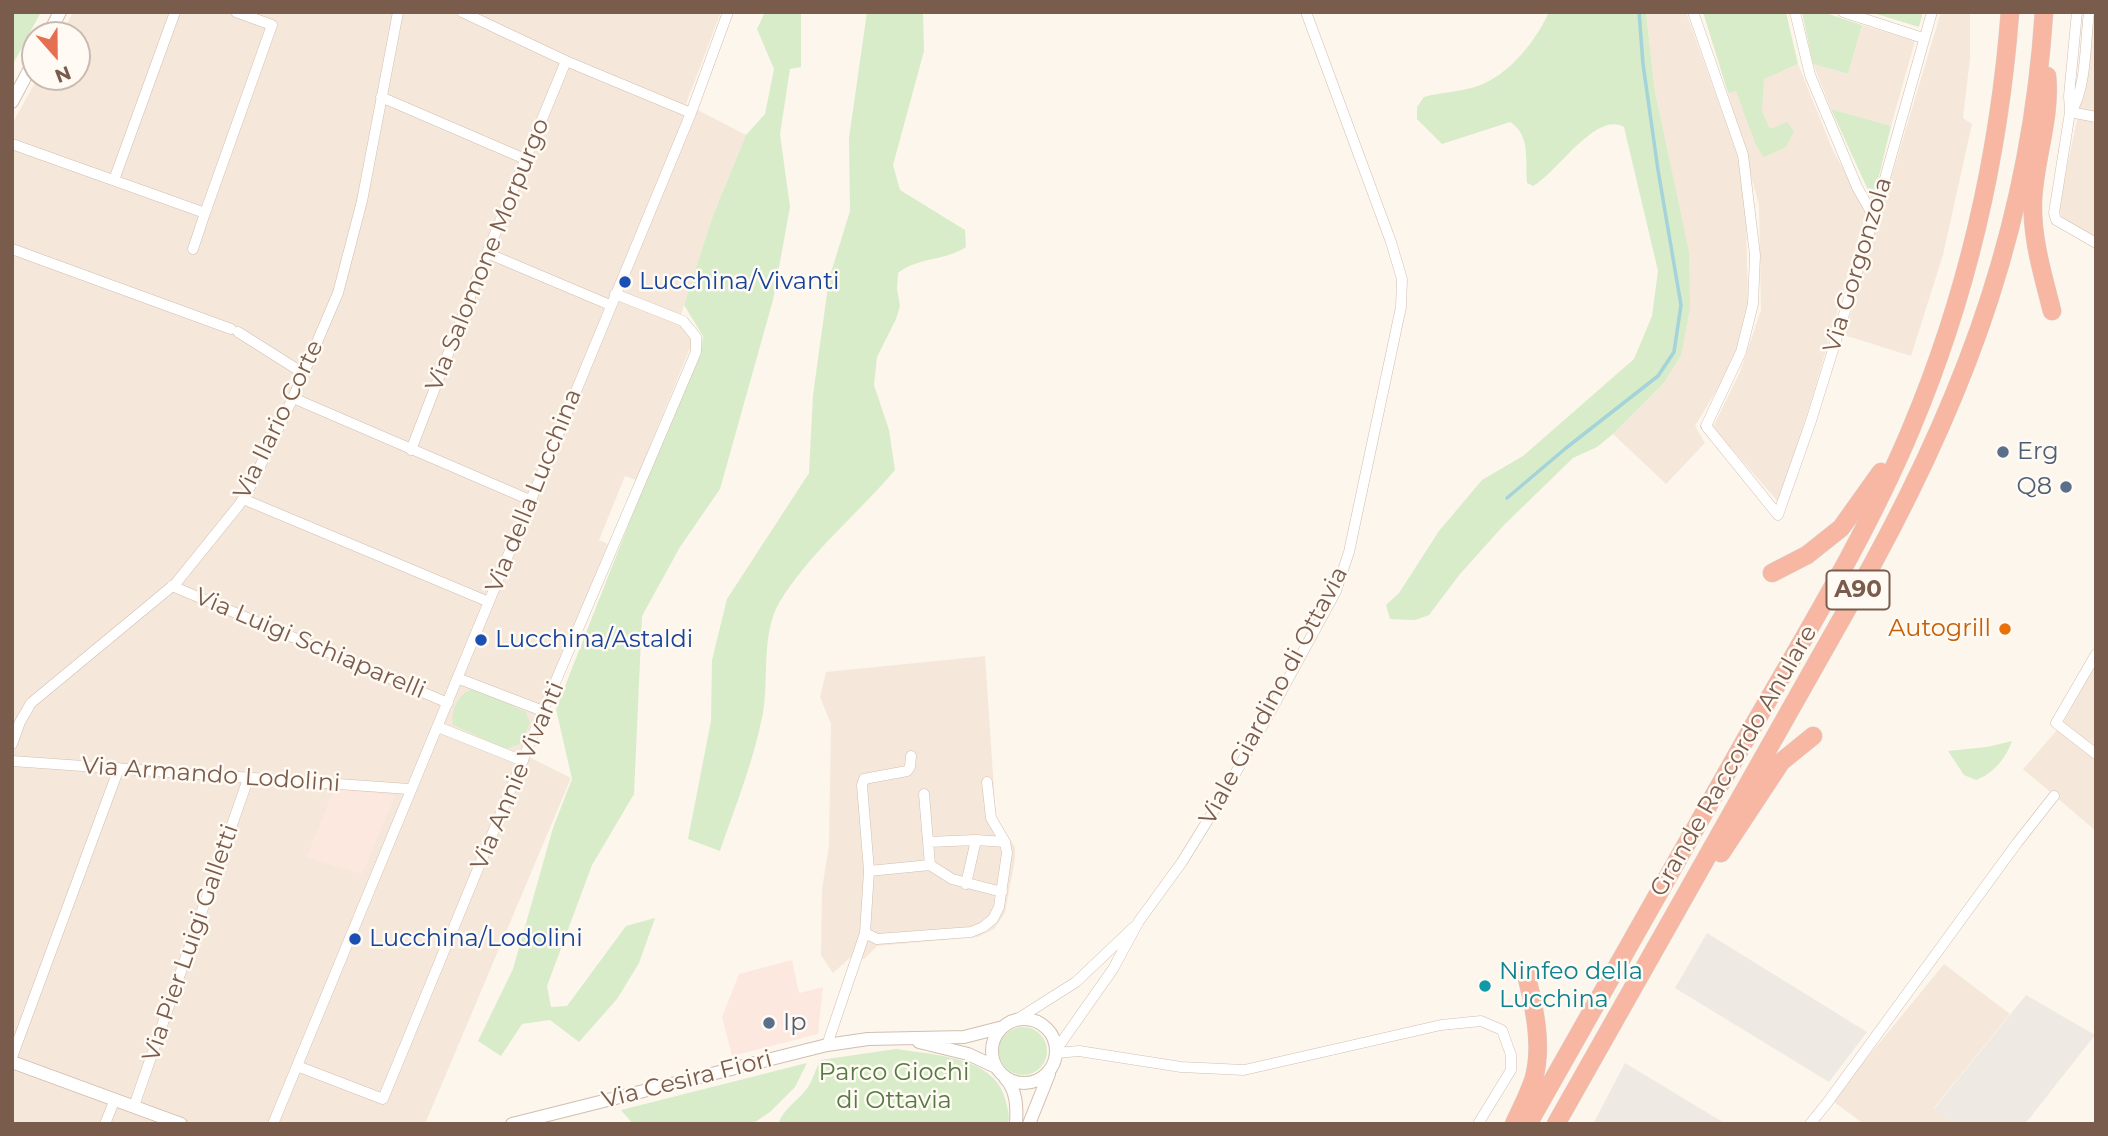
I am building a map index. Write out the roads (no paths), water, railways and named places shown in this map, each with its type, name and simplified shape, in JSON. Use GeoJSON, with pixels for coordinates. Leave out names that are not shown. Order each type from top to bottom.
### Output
{"type":"FeatureCollection","features":[{"type":"Feature","properties":{"kind":"highway","name":"Grande Raccordo Anulare"},"geometry":{"type":"LineString","coordinates":[[1528,1124],[1832,589],[1910,432],[1949,328],[1974,241],[1998,119],[2010,12]]}},
{"type":"Feature","properties":{"kind":"highway","name":"Grande Raccordo Anulare"},"geometry":{"type":"LineString","coordinates":[[1556,1124],[1885,543],[1922,470],[1959,387],[1993,291],[2015,211],[2030,138],[2044,12]]}},
{"type":"Feature","properties":{"kind":"highway"},"geometry":{"type":"LineString","coordinates":[[2042,41],[2048,92],[2033,195],[2033,217],[2052,311]]}},
{"type":"Feature","properties":{"kind":"highway"},"geometry":{"type":"LineString","coordinates":[[1772,573],[1807,555],[1841,528],[1910,432]]}},
{"type":"Feature","properties":{"kind":"highway"},"geometry":{"type":"LineString","coordinates":[[1698,874],[1728,844],[1782,762],[1813,736]]}},
{"type":"Feature","properties":{"kind":"highway"},"geometry":{"type":"LineString","coordinates":[[1514,1124],[1533,1080],[1538,1055],[1535,1017],[1526,974]]}},
{"type":"Feature","properties":{"kind":"street"},"geometry":{"type":"LineString","coordinates":[[114,180],[175,12]]}},
{"type":"Feature","properties":{"kind":"street"},"geometry":{"type":"LineString","coordinates":[[192,249],[272,25],[236,12]]}},
{"type":"Feature","properties":{"kind":"street","name":"Via Ilario Corte"},"geometry":{"type":"LineString","coordinates":[[12,744],[31,703],[172,586],[243,499],[293,398],[340,287],[362,201],[398,12]]}},
{"type":"Feature","properties":{"kind":"street"},"geometry":{"type":"LineString","coordinates":[[462,12],[566,61],[691,113]]}},
{"type":"Feature","properties":{"kind":"street","name":"Via della Lucchina"},"geometry":{"type":"LineString","coordinates":[[272,1124],[691,113],[728,12]]}},
{"type":"Feature","properties":{"kind":"street","name":"Viale Giardino di Ottavia"},"geometry":{"type":"LineString","coordinates":[[1056,1052],[1113,969],[1139,921],[1182,862],[1278,700],[1342,577],[1349,552],[1401,307],[1402,285],[1400,267],[1306,12]]}},
{"type":"Feature","properties":{"kind":"street","name":"Via Gorgonzola"},"geometry":{"type":"LineString","coordinates":[[1693,12],[1743,155],[1755,255],[1753,304],[1741,352],[1714,404],[1706,426],[1779,515],[1874,217],[1932,12]]}},
{"type":"Feature","properties":{"kind":"street"},"geometry":{"type":"LineString","coordinates":[[1795,12],[1810,75],[1857,187],[1874,217]]}},
{"type":"Feature","properties":{"kind":"street"},"geometry":{"type":"LineString","coordinates":[[1843,12],[1923,38]]}},
{"type":"Feature","properties":{"kind":"street"},"geometry":{"type":"LineString","coordinates":[[2077,12],[2069,90],[2070,112],[2054,214],[2056,220],[2096,243]]}},
{"type":"Feature","properties":{"kind":"street"},"geometry":{"type":"LineString","coordinates":[[2070,112],[2081,85],[2089,12]]}},
{"type":"Feature","properties":{"kind":"street","name":"Via Salomone Morpurgo"},"geometry":{"type":"LineString","coordinates":[[411,450],[487,253],[566,61]]}},
{"type":"Feature","properties":{"kind":"street"},"geometry":{"type":"LineString","coordinates":[[12,102],[21,85]]}},
{"type":"Feature","properties":{"kind":"street"},"geometry":{"type":"LineString","coordinates":[[381,97],[525,159]]}},
{"type":"Feature","properties":{"kind":"street"},"geometry":{"type":"LineString","coordinates":[[2070,112],[2096,117]]}},
{"type":"Feature","properties":{"kind":"street"},"geometry":{"type":"LineString","coordinates":[[12,144],[205,213]]}},
{"type":"Feature","properties":{"kind":"street"},"geometry":{"type":"LineString","coordinates":[[12,249],[234,330],[303,373]]}},
{"type":"Feature","properties":{"kind":"street"},"geometry":{"type":"LineString","coordinates":[[487,253],[610,305]]}},
{"type":"Feature","properties":{"kind":"street","name":"Via Annie Vivanti"},"geometry":{"type":"LineString","coordinates":[[297,1066],[383,1100],[698,344],[694,331],[683,321],[615,294]]}},
{"type":"Feature","properties":{"kind":"street"},"geometry":{"type":"LineString","coordinates":[[293,398],[530,500]]}},
{"type":"Feature","properties":{"kind":"street"},"geometry":{"type":"LineString","coordinates":[[243,499],[489,602]]}},
{"type":"Feature","properties":{"kind":"street","name":"Via Luigi Schiaparelli"},"geometry":{"type":"LineString","coordinates":[[172,586],[448,703]]}},
{"type":"Feature","properties":{"kind":"street"},"geometry":{"type":"LineString","coordinates":[[2096,654],[2056,723],[2096,754]]}},
{"type":"Feature","properties":{"kind":"street"},"geometry":{"type":"LineString","coordinates":[[457,678],[543,711]]}},
{"type":"Feature","properties":{"kind":"street"},"geometry":{"type":"LineString","coordinates":[[438,727],[523,761]]}},
{"type":"Feature","properties":{"kind":"street"},"geometry":{"type":"LineString","coordinates":[[827,1045],[865,933],[869,872],[862,785],[864,779],[874,775],[907,771],[911,756]]}},
{"type":"Feature","properties":{"kind":"street","name":"Via Armando Lodolini"},"geometry":{"type":"LineString","coordinates":[[12,761],[410,789]]}},
{"type":"Feature","properties":{"kind":"street"},"geometry":{"type":"LineString","coordinates":[[119,768],[12,1060],[181,1124]]}},
{"type":"Feature","properties":{"kind":"street","name":"Via Pier Luigi Galletti"},"geometry":{"type":"LineString","coordinates":[[134,1106],[248,779]]}},
{"type":"Feature","properties":{"kind":"street"},"geometry":{"type":"LineString","coordinates":[[865,933],[877,939],[971,932],[993,919],[999,907],[1007,853],[1005,842],[990,818],[987,782]]}},
{"type":"Feature","properties":{"kind":"street"},"geometry":{"type":"LineString","coordinates":[[924,794],[930,865]]}},
{"type":"Feature","properties":{"kind":"street"},"geometry":{"type":"LineString","coordinates":[[1810,1124],[2054,796]]}},
{"type":"Feature","properties":{"kind":"street"},"geometry":{"type":"LineString","coordinates":[[966,884],[976,840]]}},
{"type":"Feature","properties":{"kind":"street"},"geometry":{"type":"LineString","coordinates":[[928,842],[1005,842]]}},
{"type":"Feature","properties":{"kind":"street"},"geometry":{"type":"LineString","coordinates":[[869,872],[930,865],[952,879],[1002,892]]}},
{"type":"Feature","properties":{"kind":"street","name":"Viale Giardino di Ottavia"},"geometry":{"type":"LineString","coordinates":[[1016,1020],[1076,982],[1139,921]]}},
{"type":"Feature","properties":{"kind":"street"},"geometry":{"type":"LineString","coordinates":[[1016,1124],[1015,1098],[1010,1083],[996,1067],[992,1047],[994,1038],[1003,1027],[1016,1020],[1032,1020],[1051,1034],[1056,1052],[1029,1124]]}},
{"type":"Feature","properties":{"kind":"street"},"geometry":{"type":"LineString","coordinates":[[1056,1052],[1079,1051],[1181,1067],[1250,1069],[1441,1025],[1481,1021],[1502,1030],[1511,1055],[1511,1070],[1478,1124]]}},
{"type":"Feature","properties":{"kind":"street","name":"Via Cesira Fiori"},"geometry":{"type":"LineString","coordinates":[[512,1124],[827,1045],[868,1039],[964,1037],[1003,1027]]}},
{"type":"Feature","properties":{"kind":"street","name":"Via Cesira Fiori"},"geometry":{"type":"LineString","coordinates":[[906,1039],[968,1054],[996,1067]]}},
{"type":"Feature","properties":{"kind":"street"},"geometry":{"type":"LineString","coordinates":[[1005,1078],[1018,1083],[1031,1083],[1044,1077],[1050,1070]]}},
{"type":"Feature","properties":{"kind":"street"},"geometry":{"type":"LineString","coordinates":[[104,1124],[115,1099]]}},
{"type":"Feature","properties":{"kind":"waterway"},"geometry":{"type":"LineString","coordinates":[[1507,498],[1658,376],[1674,352],[1681,305],[1658,170],[1643,64],[1639,12]]}},
{"type":"Feature","properties":{"kind":"place","name":"Lucchina/Vivanti"},"geometry":{"type":"Point","coordinates":[625,282]}},
{"type":"Feature","properties":{"kind":"place","name":"Erg"},"geometry":{"type":"Point","coordinates":[2003,452]}},
{"type":"Feature","properties":{"kind":"place","name":"Q8"},"geometry":{"type":"Point","coordinates":[2066,487]}},
{"type":"Feature","properties":{"kind":"place","name":"Autogrill"},"geometry":{"type":"Point","coordinates":[2005,629]}},
{"type":"Feature","properties":{"kind":"place","name":"Lucchina/Astaldi"},"geometry":{"type":"Point","coordinates":[481,640]}},
{"type":"Feature","properties":{"kind":"place","name":"Lucchina/Lodolini"},"geometry":{"type":"Point","coordinates":[355,939]}},
{"type":"Feature","properties":{"kind":"place","name":"Ninfeo della Lucchina"},"geometry":{"type":"Point","coordinates":[1485,986]}},
{"type":"Feature","properties":{"kind":"place","name":"Ip"},"geometry":{"type":"Point","coordinates":[769,1023]}},
{"type":"Feature","properties":{"kind":"park label","name":"Parco Giochi di Ottavia"},"geometry":{"type":"Point","coordinates":[894,1087]}}]}
